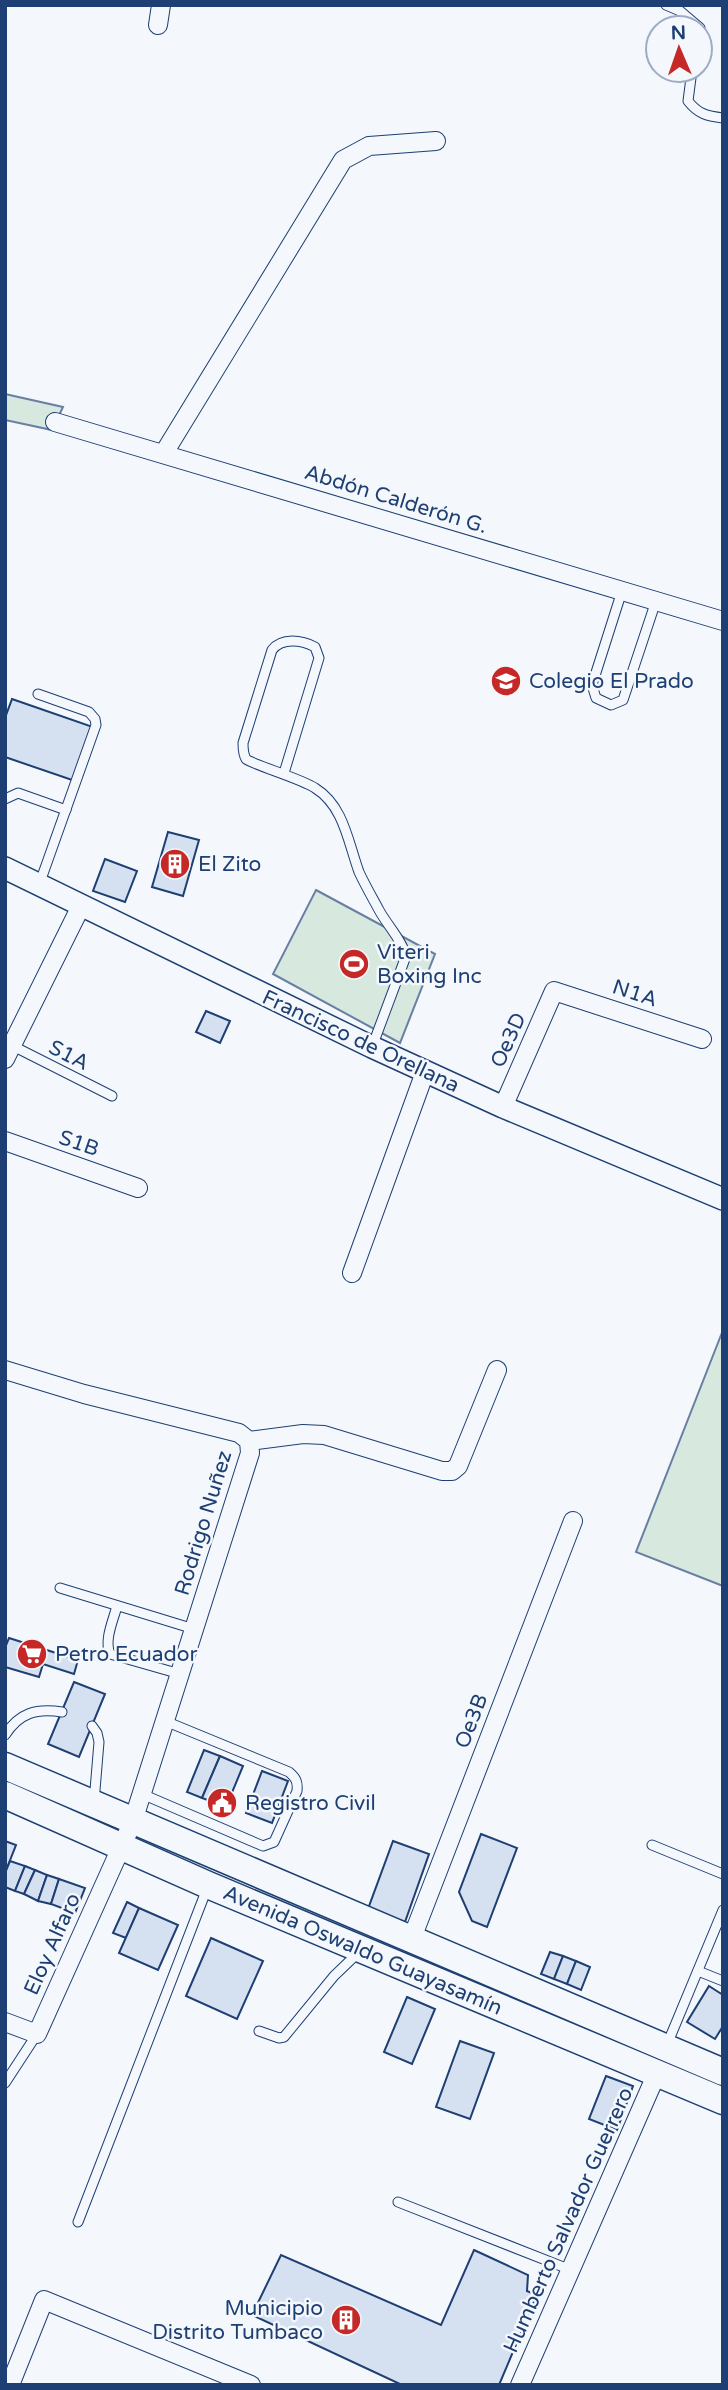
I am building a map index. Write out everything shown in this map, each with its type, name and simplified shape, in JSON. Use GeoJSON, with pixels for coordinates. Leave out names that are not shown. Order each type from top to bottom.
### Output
{"type":"FeatureCollection","features":[{"type":"Feature","properties":{"kind":"main road","name":"Avenida Oswaldo Guayasamín"},"geometry":{"type":"LineString","coordinates":[[5,1766],[412,1938],[662,2061],[723,2101]]}},
{"type":"Feature","properties":{"kind":"main road","name":"Avenida Oswaldo Guayasamín"},"geometry":{"type":"LineString","coordinates":[[5,1794],[361,1950],[662,2061],[723,2072]]}},
{"type":"Feature","properties":{"kind":"street"},"geometry":{"type":"LineString","coordinates":[[158,25],[161,5]]}},
{"type":"Feature","properties":{"kind":"street"},"geometry":{"type":"LineString","coordinates":[[164,453],[343,160],[369,146],[436,141]]}},
{"type":"Feature","properties":{"kind":"street","name":"Abdón Calderón G."},"geometry":{"type":"LineString","coordinates":[[55,422],[722,620]]}},
{"type":"Feature","properties":{"kind":"street","name":"Francisco de Orellana"},"geometry":{"type":"LineString","coordinates":[[5,868],[425,1072],[723,1199]]}},
{"type":"Feature","properties":{"kind":"street"},"geometry":{"type":"LineString","coordinates":[[8,1052],[81,906]]}},
{"type":"Feature","properties":{"kind":"street","name":"N1A"},"geometry":{"type":"LineString","coordinates":[[554,991],[702,1039]]}},
{"type":"Feature","properties":{"kind":"street","name":"Oe3D"},"geometry":{"type":"LineString","coordinates":[[503,1107],[554,991]]}},
{"type":"Feature","properties":{"kind":"street"},"geometry":{"type":"LineString","coordinates":[[352,1273],[425,1072]]}},
{"type":"Feature","properties":{"kind":"street","name":"S1B"},"geometry":{"type":"LineString","coordinates":[[5,1141],[138,1188]]}},
{"type":"Feature","properties":{"kind":"street","name":"Rodrigo Nuñez"},"geometry":{"type":"LineString","coordinates":[[5,1370],[84,1394],[239,1433],[249,1441],[250,1452],[133,1821]]}},
{"type":"Feature","properties":{"kind":"street"},"geometry":{"type":"LineString","coordinates":[[249,1441],[303,1434],[324,1435],[442,1471],[452,1471],[458,1466],[497,1370]]}},
{"type":"Feature","properties":{"kind":"street","name":"Oe3B"},"geometry":{"type":"LineString","coordinates":[[412,1938],[573,1521]]}},
{"type":"Feature","properties":{"kind":"street","name":"Eloy Alfaro"},"geometry":{"type":"LineString","coordinates":[[37,2034],[133,1821]]}},
{"type":"Feature","properties":{"kind":"street"},"geometry":{"type":"LineString","coordinates":[[5,2022],[37,2034]]}},
{"type":"Feature","properties":{"kind":"street","name":"Humberto Salvador Guerrero"},"geometry":{"type":"LineString","coordinates":[[520,2385],[662,2061]]}},
{"type":"Feature","properties":{"kind":"street"},"geometry":{"type":"LineString","coordinates":[[10,2385],[44,2300],[217,2379],[251,2385]]}},
{"type":"Feature","properties":{"kind":"lane"},"geometry":{"type":"LineString","coordinates":[[666,5],[683,14]]}},
{"type":"Feature","properties":{"kind":"lane"},"geometry":{"type":"LineString","coordinates":[[690,84],[688,101],[696,111],[706,116],[723,118]]}},
{"type":"Feature","properties":{"kind":"lane"},"geometry":{"type":"LineString","coordinates":[[622,591],[592,685],[596,698],[611,705],[623,700],[656,601]]}},
{"type":"Feature","properties":{"kind":"lane"},"geometry":{"type":"LineString","coordinates":[[284,773],[319,658],[315,647],[288,641],[277,644],[272,650],[243,743],[243,753],[251,762],[284,773],[318,789],[332,801],[339,813],[361,876],[386,924],[404,948],[406,956],[372,1047]]}},
{"type":"Feature","properties":{"kind":"lane"},"geometry":{"type":"LineString","coordinates":[[38,694],[89,712],[96,725],[39,885]]}},
{"type":"Feature","properties":{"kind":"lane"},"geometry":{"type":"LineString","coordinates":[[5,799],[18,793],[66,810]]}},
{"type":"Feature","properties":{"kind":"lane","name":"S1A"},"geometry":{"type":"LineString","coordinates":[[8,1052],[112,1096]]}},
{"type":"Feature","properties":{"kind":"lane"},"geometry":{"type":"LineString","coordinates":[[60,1588],[194,1629]]}},
{"type":"Feature","properties":{"kind":"lane"},"geometry":{"type":"LineString","coordinates":[[117,1606],[108,1640],[107,1648],[110,1654],[180,1674]]}},
{"type":"Feature","properties":{"kind":"lane"},"geometry":{"type":"LineString","coordinates":[[5,1735],[14,1722],[28,1713],[46,1710],[62,1713]]}},
{"type":"Feature","properties":{"kind":"lane"},"geometry":{"type":"LineString","coordinates":[[142,1794],[263,1846],[274,1843],[297,1791],[295,1777],[289,1772],[165,1721]]}},
{"type":"Feature","properties":{"kind":"lane"},"geometry":{"type":"LineString","coordinates":[[92,1726],[99,1742],[94,1804]]}},
{"type":"Feature","properties":{"kind":"lane"},"geometry":{"type":"LineString","coordinates":[[652,1845],[723,1874]]}},
{"type":"Feature","properties":{"kind":"lane"},"geometry":{"type":"LineString","coordinates":[[78,2222],[208,1885]]}},
{"type":"Feature","properties":{"kind":"lane"},"geometry":{"type":"LineString","coordinates":[[662,2061],[723,1910]]}},
{"type":"Feature","properties":{"kind":"lane"},"geometry":{"type":"LineString","coordinates":[[259,2032],[284,2037],[334,1976],[361,1950]]}},
{"type":"Feature","properties":{"kind":"lane"},"geometry":{"type":"LineString","coordinates":[[698,1971],[723,1981]]}},
{"type":"Feature","properties":{"kind":"lane","name":"Eloy Alfaro"},"geometry":{"type":"LineString","coordinates":[[5,2082],[37,2034]]}},
{"type":"Feature","properties":{"kind":"lane"},"geometry":{"type":"LineString","coordinates":[[398,2202],[571,2270]]}},
{"type":"Feature","properties":{"kind":"shaded area"},"geometry":{"type":"Polygon","coordinates":[[[5,394],[63,407],[52,430],[5,420],[5,394]]]}},
{"type":"Feature","properties":{"kind":"shaded area","name":"Viteri Boxing Inc"},"geometry":{"type":"Polygon","coordinates":[[[316,890],[435,954],[400,1043],[273,974],[316,890]]]}},
{"type":"Feature","properties":{"kind":"shaded area"},"geometry":{"type":"Polygon","coordinates":[[[723,1330],[723,1586],[636,1552],[723,1330]]]}},
{"type":"Feature","properties":{"kind":"building"},"geometry":{"type":"Polygon","coordinates":[[[12,699],[93,727],[75,781],[5,757],[5,718],[12,699]]]}},
{"type":"Feature","properties":{"kind":"building","name":"El Zito"},"geometry":{"type":"Polygon","coordinates":[[[168,832],[199,840],[183,896],[152,887],[168,832]]]}},
{"type":"Feature","properties":{"kind":"building"},"geometry":{"type":"Polygon","coordinates":[[[105,859],[137,871],[125,902],[93,891],[105,859]]]}},
{"type":"Feature","properties":{"kind":"building"},"geometry":{"type":"Polygon","coordinates":[[[206,1011],[230,1021],[220,1043],[196,1032],[206,1011]]]}},
{"type":"Feature","properties":{"kind":"building","name":"Petro Ecuador"},"geometry":{"type":"Polygon","coordinates":[[[9,1638],[78,1660],[74,1674],[43,1664],[39,1677],[5,1667],[5,1648],[9,1638]]]}},
{"type":"Feature","properties":{"kind":"building","name":"Petro Ecuador"},"geometry":{"type":"Polygon","coordinates":[[[74,1682],[105,1694],[79,1757],[48,1744],[74,1682]]]}},
{"type":"Feature","properties":{"kind":"building"},"geometry":{"type":"Polygon","coordinates":[[[204,1750],[220,1756],[202,1798],[187,1792],[204,1750]]]}},
{"type":"Feature","properties":{"kind":"building"},"geometry":{"type":"Polygon","coordinates":[[[220,1756],[243,1766],[226,1807],[202,1798],[220,1756]]]}},
{"type":"Feature","properties":{"kind":"building"},"geometry":{"type":"Polygon","coordinates":[[[262,1771],[288,1781],[272,1823],[246,1813],[262,1771]]]}},
{"type":"Feature","properties":{"kind":"building"},"geometry":{"type":"Polygon","coordinates":[[[481,1834],[517,1848],[487,1927],[472,1921],[459,1892],[481,1834]]]}},
{"type":"Feature","properties":{"kind":"building"},"geometry":{"type":"Polygon","coordinates":[[[5,1841],[16,1845],[5,1873],[5,1841]]]}},
{"type":"Feature","properties":{"kind":"building"},"geometry":{"type":"Polygon","coordinates":[[[393,1841],[429,1854],[405,1922],[368,1909],[393,1841]]]}},
{"type":"Feature","properties":{"kind":"building"},"geometry":{"type":"Polygon","coordinates":[[[10,1861],[25,1866],[15,1891],[5,1887],[5,1873],[10,1861]]]}},
{"type":"Feature","properties":{"kind":"building"},"geometry":{"type":"Polygon","coordinates":[[[25,1866],[35,1870],[24,1894],[15,1891],[25,1866]]]}},
{"type":"Feature","properties":{"kind":"building"},"geometry":{"type":"Polygon","coordinates":[[[35,1870],[47,1875],[38,1901],[24,1894],[35,1870]]]}},
{"type":"Feature","properties":{"kind":"building"},"geometry":{"type":"Polygon","coordinates":[[[47,1875],[59,1879],[51,1904],[38,1901],[47,1875]]]}},
{"type":"Feature","properties":{"kind":"building"},"geometry":{"type":"Polygon","coordinates":[[[59,1879],[85,1888],[75,1913],[51,1904],[59,1879]]]}},
{"type":"Feature","properties":{"kind":"building"},"geometry":{"type":"Polygon","coordinates":[[[127,1902],[139,1908],[126,1938],[113,1933],[127,1902]]]}},
{"type":"Feature","properties":{"kind":"building"},"geometry":{"type":"Polygon","coordinates":[[[139,1908],[178,1925],[158,1970],[119,1953],[139,1908]]]}},
{"type":"Feature","properties":{"kind":"building"},"geometry":{"type":"Polygon","coordinates":[[[211,1938],[263,1961],[237,2019],[186,1996],[211,1938]]]}},
{"type":"Feature","properties":{"kind":"building"},"geometry":{"type":"Polygon","coordinates":[[[550,1952],[563,1956],[554,1979],[541,1974],[550,1952]]]}},
{"type":"Feature","properties":{"kind":"building"},"geometry":{"type":"Polygon","coordinates":[[[563,1956],[576,1961],[567,1984],[554,1979],[563,1956]]]}},
{"type":"Feature","properties":{"kind":"building"},"geometry":{"type":"Polygon","coordinates":[[[576,1961],[590,1967],[581,1990],[567,1984],[576,1961]]]}},
{"type":"Feature","properties":{"kind":"building"},"geometry":{"type":"Polygon","coordinates":[[[709,1986],[723,1995],[723,2026],[715,2039],[687,2022],[709,1986]]]}},
{"type":"Feature","properties":{"kind":"building"},"geometry":{"type":"Polygon","coordinates":[[[407,1997],[435,2009],[412,2064],[384,2052],[407,1997]]]}},
{"type":"Feature","properties":{"kind":"building"},"geometry":{"type":"Polygon","coordinates":[[[460,2041],[494,2053],[470,2119],[436,2107],[460,2041]]]}},
{"type":"Feature","properties":{"kind":"building"},"geometry":{"type":"Polygon","coordinates":[[[606,2076],[633,2086],[617,2130],[589,2119],[606,2076]]]}},
{"type":"Feature","properties":{"kind":"building","name":"Municipio Distrito Tumbaco"},"geometry":{"type":"Polygon","coordinates":[[[474,2250],[528,2275],[527,2291],[537,2295],[499,2385],[402,2385],[252,2315],[281,2255],[441,2325],[474,2250]]]}},
{"type":"Feature","properties":{"kind":"place","name":"Colegio El Prado"},"geometry":{"type":"Point","coordinates":[506,681]}},
{"type":"Feature","properties":{"kind":"place","name":"El Zito"},"geometry":{"type":"Point","coordinates":[175,864]}},
{"type":"Feature","properties":{"kind":"place","name":"Viteri Boxing Inc"},"geometry":{"type":"Point","coordinates":[354,964]}},
{"type":"Feature","properties":{"kind":"place","name":"Petro Ecuador"},"geometry":{"type":"Point","coordinates":[32,1654]}},
{"type":"Feature","properties":{"kind":"place","name":"Registro Civil"},"geometry":{"type":"Point","coordinates":[222,1803]}},
{"type":"Feature","properties":{"kind":"place","name":"Municipio Distrito Tumbaco"},"geometry":{"type":"Point","coordinates":[346,2320]}}]}
